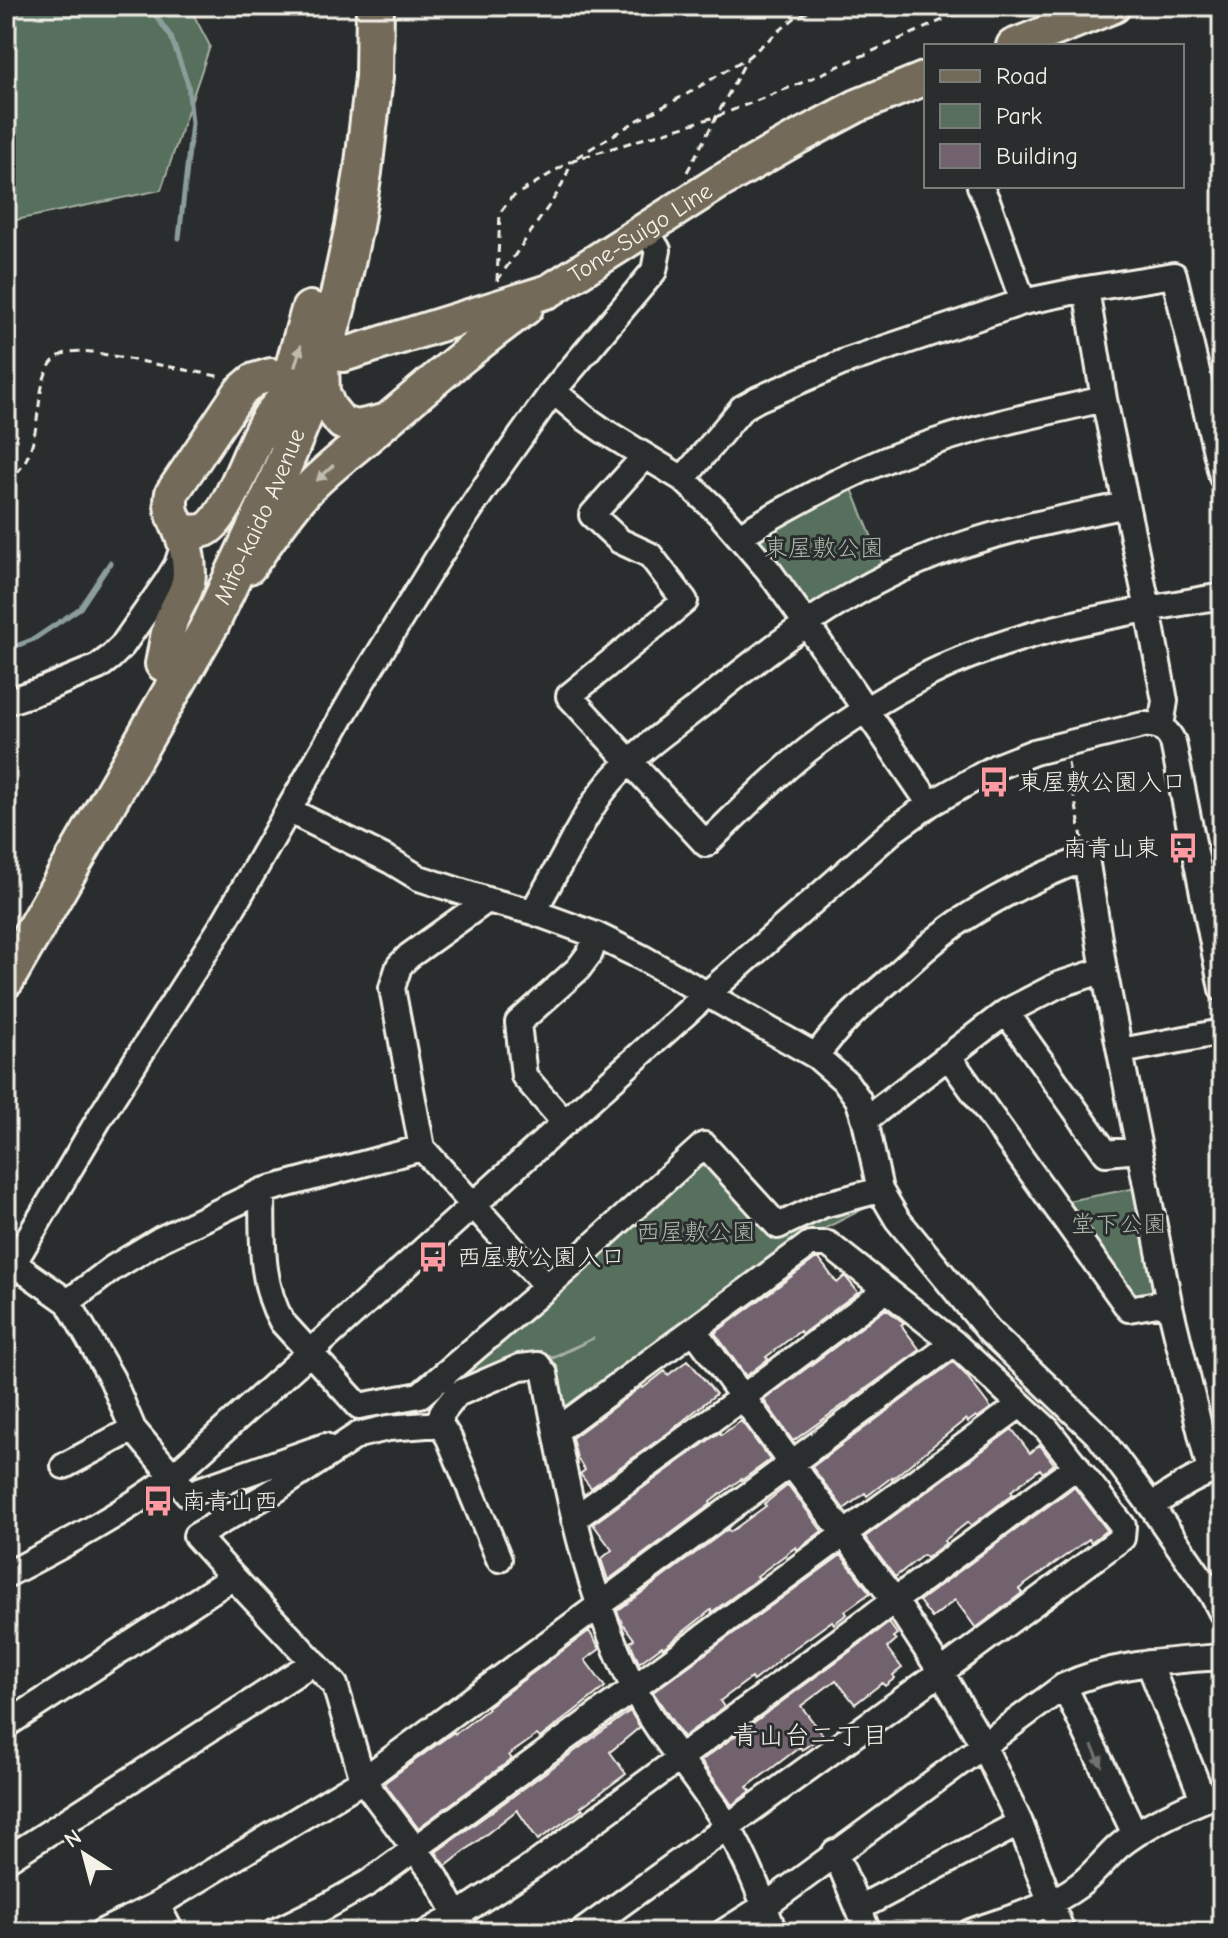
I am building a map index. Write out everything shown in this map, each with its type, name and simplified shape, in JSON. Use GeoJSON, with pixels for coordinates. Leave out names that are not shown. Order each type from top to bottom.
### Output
{"type":"FeatureCollection","features":[{"type":"Feature","properties":{"kind":"highway","name":"Mito-kaido Avenue"},"geometry":{"type":"LineString","coordinates":[[6,979],[211,623],[272,493],[315,388],[332,360],[323,311],[327,241],[340,166],[352,46],[352,6]]}},
{"type":"Feature","properties":{"kind":"highway","name":"Mito-kaido Avenue"},"geometry":{"type":"LineString","coordinates":[[6,936],[162,664],[239,516],[268,385],[323,311],[354,226],[374,77],[375,6]]}},
{"type":"Feature","properties":{"kind":"main road"},"geometry":{"type":"LineString","coordinates":[[1018,44],[1114,6]]}},
{"type":"Feature","properties":{"kind":"main road","name":"Tone-Suigo Line"},"geometry":{"type":"LineString","coordinates":[[332,360],[549,291],[718,183],[795,139],[857,106],[924,79]]}},
{"type":"Feature","properties":{"kind":"main road"},"geometry":{"type":"LineString","coordinates":[[211,623],[265,544],[307,490],[483,339],[549,291]]}},
{"type":"Feature","properties":{"kind":"main road"},"geometry":{"type":"LineString","coordinates":[[332,360],[323,392],[329,407],[342,423],[357,427],[384,421]]}},
{"type":"Feature","properties":{"kind":"main road"},"geometry":{"type":"LineString","coordinates":[[162,664],[171,621],[186,590],[189,575],[182,537],[171,514],[172,493],[240,392],[268,385],[266,421],[225,506],[206,530],[182,537]]}},
{"type":"Feature","properties":{"kind":"street"},"geometry":{"type":"LineString","coordinates":[[981,188],[1023,302]]}},
{"type":"Feature","properties":{"kind":"street"},"geometry":{"type":"LineString","coordinates":[[440,1424],[388,1428],[358,1435],[188,1494],[133,1429],[112,1379],[68,1302],[11,1259],[225,921],[360,685],[439,556],[553,391],[654,271],[658,250],[645,229]]}},
{"type":"Feature","properties":{"kind":"street"},"geometry":{"type":"LineString","coordinates":[[683,479],[742,408],[844,362],[1023,302],[1174,275],[1222,477]]}},
{"type":"Feature","properties":{"kind":"street"},"geometry":{"type":"LineString","coordinates":[[1086,289],[1104,399],[1165,701],[1161,726]]}},
{"type":"Feature","properties":{"kind":"street"},"geometry":{"type":"LineString","coordinates":[[553,391],[584,417],[683,479],[718,512],[769,571],[930,804]]}},
{"type":"Feature","properties":{"kind":"street"},"geometry":{"type":"LineString","coordinates":[[739,536],[818,491],[897,455],[984,427],[1104,399]]}},
{"type":"Feature","properties":{"kind":"street"},"geometry":{"type":"LineString","coordinates":[[644,457],[592,515],[620,541],[650,555],[685,601],[569,696],[706,844],[809,749],[908,684],[952,663],[1065,626],[1222,596]]}},
{"type":"Feature","properties":{"kind":"street"},"geometry":{"type":"LineString","coordinates":[[533,912],[590,810],[629,763],[769,649],[806,623],[846,599],[932,556],[1028,526],[1126,505]]}},
{"type":"Feature","properties":{"kind":"street"},"geometry":{"type":"LineString","coordinates":[[6,702],[98,667],[111,657],[122,646],[177,565],[182,537]]}},
{"type":"Feature","properties":{"kind":"street"},"geometry":{"type":"LineString","coordinates":[[6,1575],[92,1530],[173,1476],[867,852],[930,804],[996,767],[1034,752],[1143,725],[1161,726],[1169,732],[1222,989]]}},
{"type":"Feature","properties":{"kind":"street"},"geometry":{"type":"LineString","coordinates":[[288,810],[419,878],[533,912],[596,935],[641,957],[816,1056],[846,1082],[858,1099],[880,1190],[897,1219],[990,1332],[1099,1436],[1151,1506],[1222,1613]]}},
{"type":"Feature","properties":{"kind":"street"},"geometry":{"type":"LineString","coordinates":[[816,1056],[843,1021],[963,920],[1026,883],[1086,858],[1104,970],[1169,1302],[1216,1470],[1191,1481],[1151,1506]]}},
{"type":"Feature","properties":{"kind":"street"},"geometry":{"type":"LineString","coordinates":[[487,900],[409,956],[399,966],[392,988],[422,1148],[547,1287]]}},
{"type":"Feature","properties":{"kind":"street"},"geometry":{"type":"LineString","coordinates":[[565,1123],[524,1076],[518,1023],[578,969],[590,953],[596,935]]}},
{"type":"Feature","properties":{"kind":"street"},"geometry":{"type":"LineString","coordinates":[[865,1120],[1006,1012],[1058,985],[1104,970]]}},
{"type":"Feature","properties":{"kind":"street"},"geometry":{"type":"LineString","coordinates":[[1006,1012],[1106,1153],[1138,1150]]}},
{"type":"Feature","properties":{"kind":"street"},"geometry":{"type":"LineString","coordinates":[[1121,1051],[1222,1032]]}},
{"type":"Feature","properties":{"kind":"street"},"geometry":{"type":"LineString","coordinates":[[948,1056],[1129,1309],[1169,1302]]}},
{"type":"Feature","properties":{"kind":"street"},"geometry":{"type":"LineString","coordinates":[[262,1191],[264,1270],[274,1308],[282,1322],[359,1406],[420,1395],[547,1287],[704,1145],[778,1226],[823,1205],[880,1190]]}},
{"type":"Feature","properties":{"kind":"street"},"geometry":{"type":"LineString","coordinates":[[68,1302],[113,1268],[161,1239],[262,1191],[422,1148]]}},
{"type":"Feature","properties":{"kind":"street"},"geometry":{"type":"LineString","coordinates":[[556,1431],[810,1244],[828,1244],[954,1343],[1047,1429],[1123,1526],[1122,1538],[582,1932]]}},
{"type":"Feature","properties":{"kind":"street"},"geometry":{"type":"LineString","coordinates":[[574,1519],[886,1290]]}},
{"type":"Feature","properties":{"kind":"street"},"geometry":{"type":"LineString","coordinates":[[694,1330],[895,1601],[941,1672],[983,1745],[1020,1823],[1062,1932]]}},
{"type":"Feature","properties":{"kind":"street"},"geometry":{"type":"LineString","coordinates":[[102,1932],[157,1905],[363,1780],[954,1343]]}},
{"type":"Feature","properties":{"kind":"street"},"geometry":{"type":"LineString","coordinates":[[499,1559],[449,1438],[440,1424],[442,1413],[457,1394],[520,1367],[538,1365],[545,1374],[574,1519],[611,1639],[634,1688],[655,1722],[727,1826],[750,1868],[774,1932]]}},
{"type":"Feature","properties":{"kind":"street"},"geometry":{"type":"LineString","coordinates":[[274,1932],[368,1883],[1020,1405]]}},
{"type":"Feature","properties":{"kind":"street"},"geometry":{"type":"LineString","coordinates":[[64,1466],[133,1429]]}},
{"type":"Feature","properties":{"kind":"street"},"geometry":{"type":"LineString","coordinates":[[358,1435],[274,1491],[196,1536],[335,1685],[363,1780],[416,1848],[462,1923]]}},
{"type":"Feature","properties":{"kind":"street"},"geometry":{"type":"LineString","coordinates":[[428,1932],[462,1923],[533,1866],[1077,1466]]}},
{"type":"Feature","properties":{"kind":"street"},"geometry":{"type":"LineString","coordinates":[[6,1725],[233,1577]]}},
{"type":"Feature","properties":{"kind":"street"},"geometry":{"type":"LineString","coordinates":[[724,1932],[765,1906],[1064,1686],[1083,1677],[1149,1663],[1222,1657]]}},
{"type":"Feature","properties":{"kind":"street"},"geometry":{"type":"LineString","coordinates":[[6,1860],[314,1662]]}},
{"type":"Feature","properties":{"kind":"street"},"geometry":{"type":"LineString","coordinates":[[970,1932],[1052,1903],[1079,1886],[1135,1834],[1213,1796],[1149,1663]]}},
{"type":"Feature","properties":{"kind":"street"},"geometry":{"type":"LineString","coordinates":[[1064,1686],[1135,1834]]}},
{"type":"Feature","properties":{"kind":"street"},"geometry":{"type":"LineString","coordinates":[[859,1908],[1020,1823]]}},
{"type":"Feature","properties":{"kind":"street"},"geometry":{"type":"LineString","coordinates":[[835,1852],[868,1932]]}},
{"type":"Feature","properties":{"kind":"street"},"geometry":{"type":"LineString","coordinates":[[157,1905],[171,1932]]}},
{"type":"Feature","properties":{"kind":"path"},"geometry":{"type":"LineString","coordinates":[[822,6],[797,16],[748,57],[638,120],[511,198],[500,213],[497,281],[559,191],[573,160],[718,116],[801,83],[974,6]]}},
{"type":"Feature","properties":{"kind":"path"},"geometry":{"type":"LineString","coordinates":[[683,180],[748,57]]}},
{"type":"Feature","properties":{"kind":"path"},"geometry":{"type":"LineString","coordinates":[[6,481],[30,455],[46,369],[60,355],[92,352],[268,385]]}},
{"type":"Feature","properties":{"kind":"path"},"geometry":{"type":"LineString","coordinates":[[1064,744],[1086,858]]}},
{"type":"Feature","properties":{"kind":"green space"},"geometry":{"type":"Polygon","coordinates":[[[6,6],[189,6],[210,46],[161,190],[6,222],[6,6]]]}},
{"type":"Feature","properties":{"kind":"green space","name":"東屋敷公園"},"geometry":{"type":"Polygon","coordinates":[[[850,484],[886,572],[812,611],[757,545],[756,537],[850,484]]]}},
{"type":"Feature","properties":{"kind":"green space","name":"西屋敷公園"},"geometry":{"type":"Polygon","coordinates":[[[699,1159],[708,1159],[778,1238],[824,1214],[871,1205],[800,1241],[569,1416],[561,1412],[552,1359],[594,1338],[552,1357],[540,1355],[449,1391],[448,1384],[699,1159]]]}},
{"type":"Feature","properties":{"kind":"green space","name":"堂下公園"},"geometry":{"type":"Polygon","coordinates":[[[1142,1187],[1160,1291],[1137,1297],[1067,1201],[1142,1187]]]}},
{"type":"Feature","properties":{"kind":"building"},"geometry":{"type":"Polygon","coordinates":[[[819,1259],[837,1283],[845,1276],[858,1292],[802,1334],[800,1331],[746,1376],[715,1333],[819,1259]]]}},
{"type":"Feature","properties":{"kind":"building"},"geometry":{"type":"Polygon","coordinates":[[[886,1309],[904,1323],[901,1325],[920,1350],[793,1441],[764,1400],[886,1309]]]}},
{"type":"Feature","properties":{"kind":"building"},"geometry":{"type":"Polygon","coordinates":[[[688,1360],[716,1394],[591,1488],[580,1474],[585,1470],[577,1458],[572,1438],[642,1386],[665,1371],[668,1375],[688,1360]]]}},
{"type":"Feature","properties":{"kind":"building"},"geometry":{"type":"Polygon","coordinates":[[[953,1362],[991,1408],[968,1422],[966,1419],[892,1479],[867,1496],[865,1493],[844,1509],[812,1467],[953,1362]]]}},
{"type":"Feature","properties":{"kind":"building"},"geometry":{"type":"Polygon","coordinates":[[[741,1421],[770,1460],[608,1580],[601,1559],[612,1550],[593,1524],[720,1432],[721,1435],[741,1421]]]}},
{"type":"Feature","properties":{"kind":"building"},"geometry":{"type":"Polygon","coordinates":[[[1012,1429],[1030,1453],[1040,1445],[1054,1464],[1043,1473],[1040,1469],[971,1526],[968,1522],[944,1541],[946,1543],[926,1558],[923,1555],[895,1577],[865,1537],[1012,1429]]]}},
{"type":"Feature","properties":{"kind":"building"},"geometry":{"type":"Polygon","coordinates":[[[788,1485],[822,1531],[639,1663],[630,1642],[634,1639],[617,1611],[728,1529],[730,1532],[766,1506],[764,1504],[788,1485]]]}},
{"type":"Feature","properties":{"kind":"building"},"geometry":{"type":"Polygon","coordinates":[[[1074,1487],[1107,1530],[1091,1542],[1089,1539],[1019,1589],[1022,1593],[976,1628],[955,1600],[932,1618],[919,1601],[1074,1487]]]}},
{"type":"Feature","properties":{"kind":"building"},"geometry":{"type":"Polygon","coordinates":[[[841,1555],[870,1593],[845,1611],[847,1614],[834,1624],[832,1621],[753,1681],[751,1678],[720,1701],[724,1707],[683,1737],[653,1692],[841,1555]]]}},
{"type":"Feature","properties":{"kind":"building"},"geometry":{"type":"Polygon","coordinates":[[[889,1623],[897,1634],[893,1637],[896,1640],[887,1648],[902,1668],[893,1675],[895,1678],[885,1686],[882,1683],[855,1704],[836,1680],[801,1706],[823,1735],[802,1750],[800,1747],[747,1787],[751,1791],[732,1805],[701,1761],[889,1623]]]}},
{"type":"Feature","properties":{"kind":"building"},"geometry":{"type":"Polygon","coordinates":[[[589,1631],[600,1649],[585,1660],[605,1687],[540,1738],[537,1735],[509,1755],[512,1759],[418,1828],[384,1783],[455,1734],[589,1631]]]}},
{"type":"Feature","properties":{"kind":"building"},"geometry":{"type":"Polygon","coordinates":[[[630,1711],[640,1727],[610,1752],[626,1774],[538,1840],[517,1810],[446,1866],[436,1852],[630,1711]]]}},
{"type":"Feature","properties":{"kind":"waterway"},"geometry":{"type":"LineString","coordinates":[[149,6],[171,37],[188,84],[192,123],[179,238]]}},
{"type":"Feature","properties":{"kind":"waterway"},"geometry":{"type":"LineString","coordinates":[[6,650],[34,639],[80,608],[110,563]]}},
{"type":"Feature","properties":{"kind":"place","name":"東屋敷公園入口"},"geometry":{"type":"Point","coordinates":[994,782]}},
{"type":"Feature","properties":{"kind":"place","name":"南青山東"},"geometry":{"type":"Point","coordinates":[1183,848]}},
{"type":"Feature","properties":{"kind":"place","name":"西屋敷公園入口"},"geometry":{"type":"Point","coordinates":[433,1257]}},
{"type":"Feature","properties":{"kind":"place","name":"南青山西"},"geometry":{"type":"Point","coordinates":[158,1501]}},
{"type":"Feature","properties":{"kind":"district","name":"青山台二丁目"},"geometry":{"type":"Point","coordinates":[810,1735]}}]}
